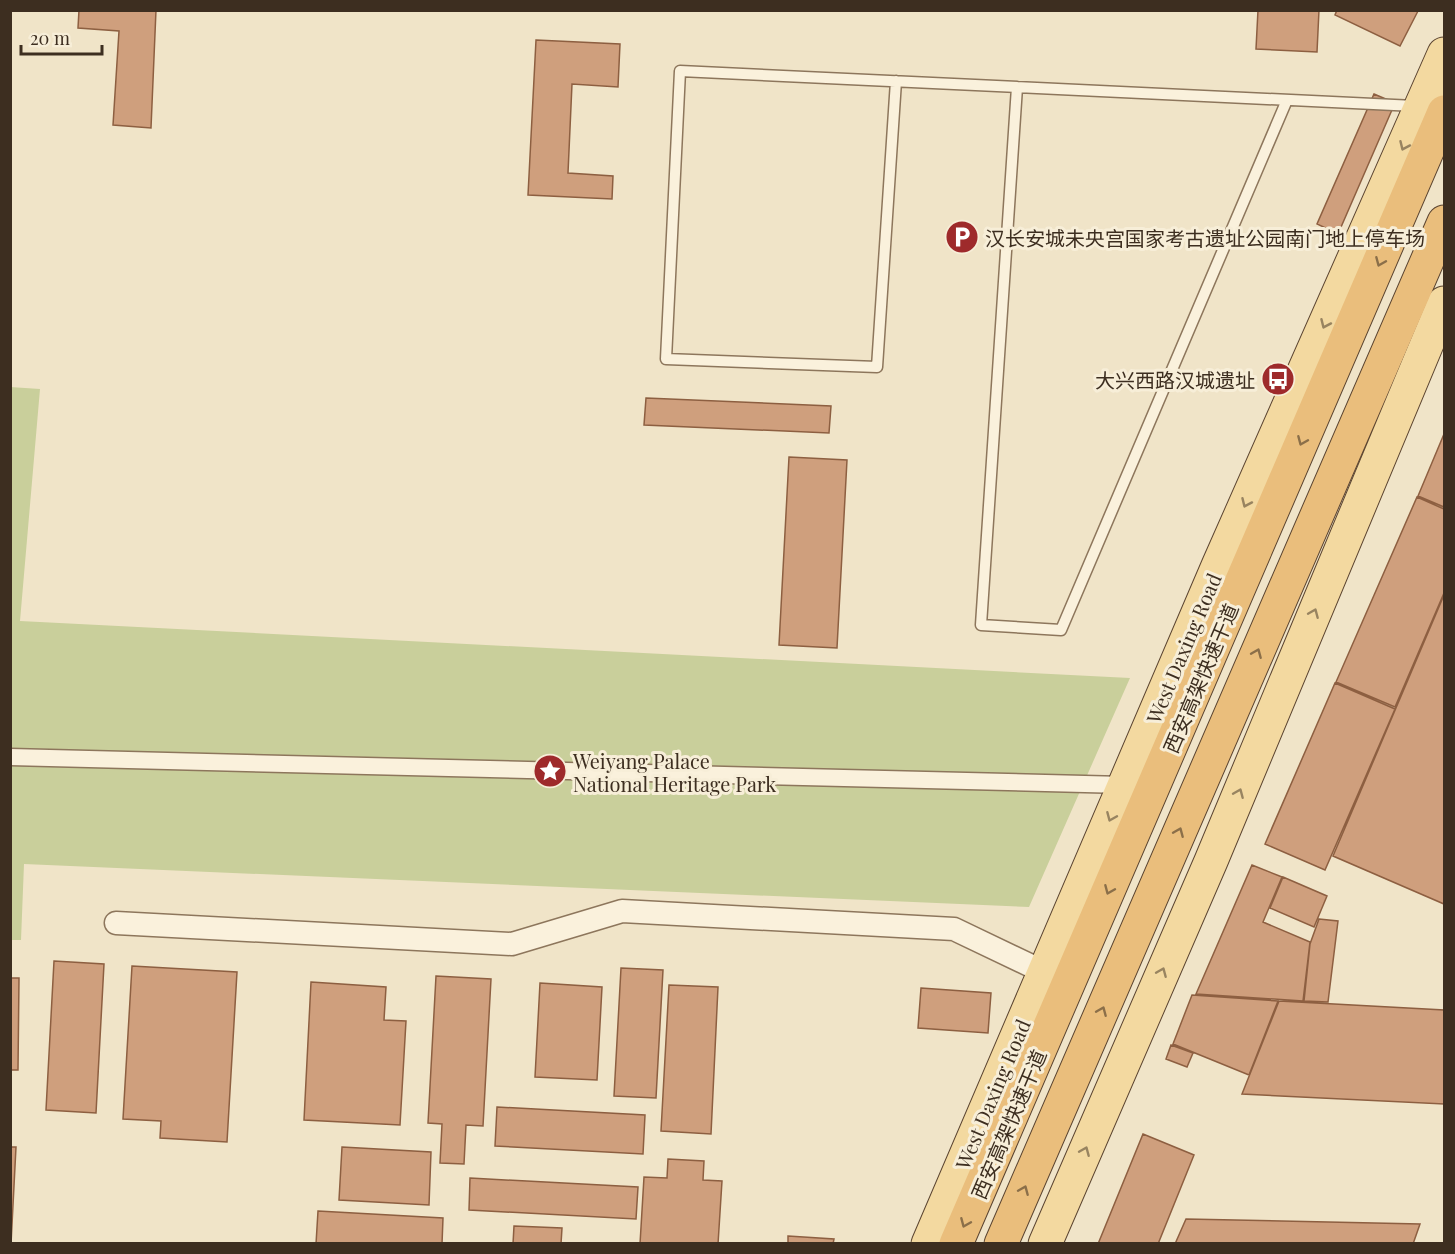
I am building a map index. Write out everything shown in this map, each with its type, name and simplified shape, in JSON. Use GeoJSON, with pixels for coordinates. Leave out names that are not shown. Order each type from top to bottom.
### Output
{"type":"FeatureCollection","features":[{"type":"Feature","properties":{"kind":"highway","name":"西安高架快速干道"},"geometry":{"type":"LineString","coordinates":[[956,1244],[1433,109]]}},
{"type":"Feature","properties":{"kind":"highway","name":"西安高架快速干道"},"geometry":{"type":"LineString","coordinates":[[1001,1244],[1444,222]]}},
{"type":"Feature","properties":{"kind":"main road","name":"West Daxing Road"},"geometry":{"type":"LineString","coordinates":[[928,1244],[1124,785],[1433,109],[1444,54]]}},
{"type":"Feature","properties":{"kind":"main road"},"geometry":{"type":"LineString","coordinates":[[1045,1244],[1206,872],[1444,303]]}},
{"type":"Feature","properties":{"kind":"street"},"geometry":{"type":"LineString","coordinates":[[10,757],[1124,785]]}},
{"type":"Feature","properties":{"kind":"street"},"geometry":{"type":"LineString","coordinates":[[116,923],[512,944],[622,911],[954,928],[1044,972]]}},
{"type":"Feature","properties":{"kind":"lane"},"geometry":{"type":"LineString","coordinates":[[896,81],[877,367],[666,359],[680,71],[896,81],[1287,100],[1433,109]]}},
{"type":"Feature","properties":{"kind":"lane"},"geometry":{"type":"LineString","coordinates":[[1017,87],[981,625],[1061,630],[1287,100]]}},
{"type":"Feature","properties":{"kind":"green space","name":"Weiyang Palace National Heritage Park"},"geometry":{"type":"Polygon","coordinates":[[[10,387],[40,389],[20,621],[1130,678],[1029,907],[24,864],[21,940],[11,940],[10,387]]]}},
{"type":"Feature","properties":{"kind":"building"},"geometry":{"type":"Polygon","coordinates":[[[79,10],[156,10],[151,128],[113,125],[119,31],[78,28],[79,10]]]}},
{"type":"Feature","properties":{"kind":"building"},"geometry":{"type":"Polygon","coordinates":[[[1258,10],[1319,10],[1317,52],[1256,49],[1258,10]]]}},
{"type":"Feature","properties":{"kind":"building"},"geometry":{"type":"Polygon","coordinates":[[[1337,10],[1418,11],[1400,46],[1335,15],[1337,10]]]}},
{"type":"Feature","properties":{"kind":"building"},"geometry":{"type":"Polygon","coordinates":[[[536,40],[620,44],[618,87],[572,84],[568,173],[613,176],[612,199],[528,195],[536,40]]]}},
{"type":"Feature","properties":{"kind":"building"},"geometry":{"type":"Polygon","coordinates":[[[1374,94],[1395,103],[1338,234],[1317,224],[1374,94]]]}},
{"type":"Feature","properties":{"kind":"building"},"geometry":{"type":"Polygon","coordinates":[[[646,398],[831,406],[829,433],[644,425],[646,398]]]}},
{"type":"Feature","properties":{"kind":"building"},"geometry":{"type":"Polygon","coordinates":[[[1444,434],[1444,507],[1418,496],[1444,434]]]}},
{"type":"Feature","properties":{"kind":"building"},"geometry":{"type":"Polygon","coordinates":[[[789,457],[847,460],[837,648],[779,645],[789,457]]]}},
{"type":"Feature","properties":{"kind":"building"},"geometry":{"type":"Polygon","coordinates":[[[1417,497],[1444,509],[1444,593],[1395,707],[1336,682],[1417,497]]]}},
{"type":"Feature","properties":{"kind":"building"},"geometry":{"type":"Polygon","coordinates":[[[1444,595],[1444,904],[1333,856],[1444,595]]]}},
{"type":"Feature","properties":{"kind":"building"},"geometry":{"type":"Polygon","coordinates":[[[1335,683],[1395,709],[1325,870],[1265,844],[1335,683]]]}},
{"type":"Feature","properties":{"kind":"building"},"geometry":{"type":"Polygon","coordinates":[[[1252,865],[1282,877],[1263,922],[1310,942],[1303,1001],[1196,994],[1252,865]]]}},
{"type":"Feature","properties":{"kind":"building"},"geometry":{"type":"Polygon","coordinates":[[[1283,877],[1327,896],[1314,927],[1270,908],[1283,877]]]}},
{"type":"Feature","properties":{"kind":"building"},"geometry":{"type":"Polygon","coordinates":[[[1319,919],[1338,921],[1328,1002],[1304,1001],[1310,944],[1319,919]]]}},
{"type":"Feature","properties":{"kind":"building"},"geometry":{"type":"Polygon","coordinates":[[[54,961],[104,964],[96,1113],[46,1110],[54,961]]]}},
{"type":"Feature","properties":{"kind":"building"},"geometry":{"type":"Polygon","coordinates":[[[132,966],[237,972],[227,1142],[160,1138],[161,1121],[123,1119],[132,966]]]}},
{"type":"Feature","properties":{"kind":"building"},"geometry":{"type":"Polygon","coordinates":[[[621,968],[663,970],[656,1098],[614,1096],[621,968]]]}},
{"type":"Feature","properties":{"kind":"building"},"geometry":{"type":"Polygon","coordinates":[[[436,976],[491,979],[483,1126],[466,1125],[464,1164],[440,1163],[442,1124],[428,1123],[436,976]]]}},
{"type":"Feature","properties":{"kind":"building"},"geometry":{"type":"Polygon","coordinates":[[[10,978],[19,978],[18,1070],[10,1070],[10,978]]]}},
{"type":"Feature","properties":{"kind":"building"},"geometry":{"type":"Polygon","coordinates":[[[311,982],[386,987],[384,1020],[406,1021],[400,1125],[304,1120],[311,982]]]}},
{"type":"Feature","properties":{"kind":"building"},"geometry":{"type":"Polygon","coordinates":[[[540,983],[602,987],[597,1080],[535,1077],[540,983]]]}},
{"type":"Feature","properties":{"kind":"building"},"geometry":{"type":"Polygon","coordinates":[[[669,985],[718,987],[711,1134],[661,1131],[669,985]]]}},
{"type":"Feature","properties":{"kind":"building"},"geometry":{"type":"Polygon","coordinates":[[[921,988],[991,993],[988,1033],[918,1028],[921,988]]]}},
{"type":"Feature","properties":{"kind":"building"},"geometry":{"type":"Polygon","coordinates":[[[1192,995],[1278,1001],[1249,1075],[1173,1044],[1192,995]]]}},
{"type":"Feature","properties":{"kind":"building"},"geometry":{"type":"Polygon","coordinates":[[[1279,1001],[1444,1010],[1444,1104],[1242,1094],[1279,1001]]]}},
{"type":"Feature","properties":{"kind":"building"},"geometry":{"type":"Polygon","coordinates":[[[1171,1045],[1193,1053],[1187,1067],[1166,1059],[1171,1045]]]}},
{"type":"Feature","properties":{"kind":"building"},"geometry":{"type":"Polygon","coordinates":[[[497,1107],[645,1115],[643,1154],[495,1146],[497,1107]]]}},
{"type":"Feature","properties":{"kind":"building"},"geometry":{"type":"Polygon","coordinates":[[[1143,1134],[1194,1155],[1158,1244],[1098,1244],[1143,1134]]]}},
{"type":"Feature","properties":{"kind":"building"},"geometry":{"type":"Polygon","coordinates":[[[10,1147],[16,1147],[11,1244],[10,1244],[10,1147]]]}},
{"type":"Feature","properties":{"kind":"building"},"geometry":{"type":"Polygon","coordinates":[[[342,1147],[431,1152],[429,1205],[339,1200],[342,1147]]]}},
{"type":"Feature","properties":{"kind":"building"},"geometry":{"type":"Polygon","coordinates":[[[668,1159],[704,1161],[703,1180],[722,1181],[718,1244],[640,1244],[644,1177],[667,1178],[668,1159]]]}},
{"type":"Feature","properties":{"kind":"building"},"geometry":{"type":"Polygon","coordinates":[[[470,1178],[638,1187],[636,1219],[469,1210],[470,1178]]]}},
{"type":"Feature","properties":{"kind":"building"},"geometry":{"type":"Polygon","coordinates":[[[318,1211],[443,1218],[442,1244],[316,1244],[318,1211]]]}},
{"type":"Feature","properties":{"kind":"building"},"geometry":{"type":"Polygon","coordinates":[[[1186,1219],[1420,1224],[1413,1244],[1175,1244],[1186,1219]]]}},
{"type":"Feature","properties":{"kind":"building"},"geometry":{"type":"Polygon","coordinates":[[[514,1226],[562,1228],[561,1244],[513,1244],[514,1226]]]}},
{"type":"Feature","properties":{"kind":"building"},"geometry":{"type":"Polygon","coordinates":[[[788,1236],[834,1239],[833,1244],[788,1244],[788,1236]]]}},
{"type":"Feature","properties":{"kind":"place","name":"汉长安城未央宫国家考古遗址公园南门地上停车场"},"geometry":{"type":"Point","coordinates":[962,237]}},
{"type":"Feature","properties":{"kind":"place","name":"大兴西路汉城遗址"},"geometry":{"type":"Point","coordinates":[1278,379]}},
{"type":"Feature","properties":{"kind":"place","name":"Weiyang Palace National Heritage Park"},"geometry":{"type":"Point","coordinates":[550,771]}}]}
